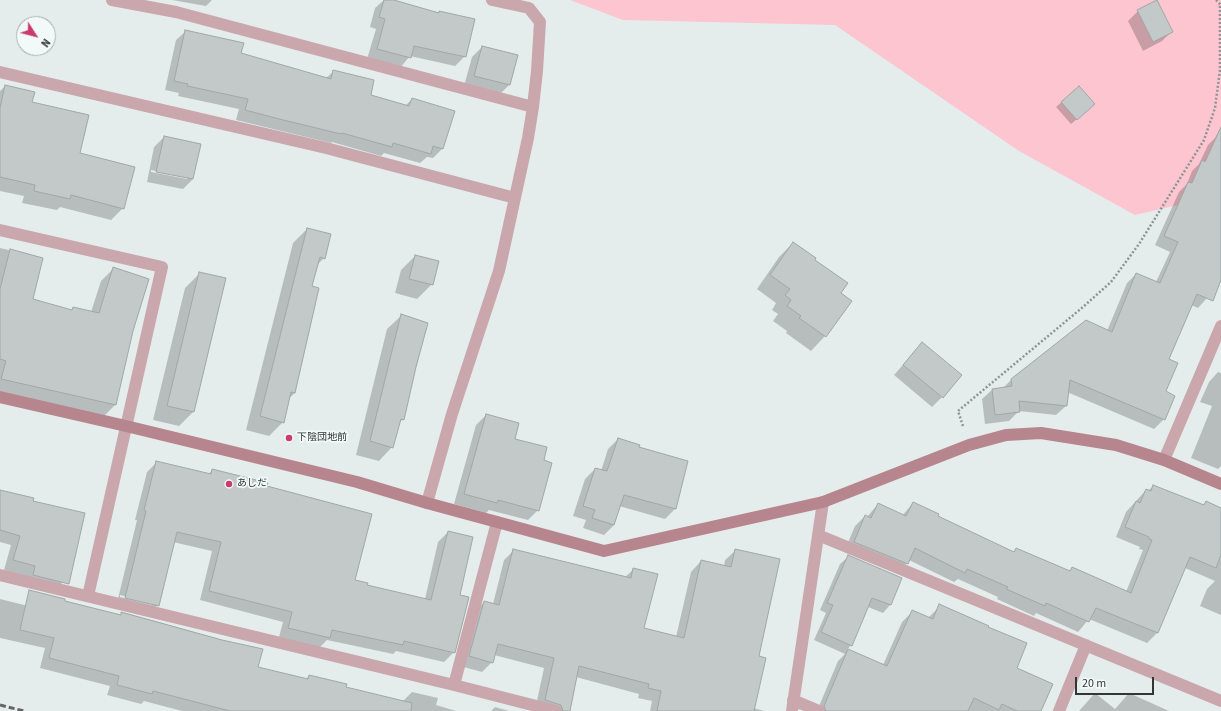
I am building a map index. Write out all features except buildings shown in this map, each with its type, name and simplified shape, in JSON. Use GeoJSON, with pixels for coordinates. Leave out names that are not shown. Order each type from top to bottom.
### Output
{"type":"FeatureCollection","features":[{"type":"Feature","properties":{"kind":"street"},"geometry":{"type":"LineString","coordinates":[[112,0],[176,12],[533,107]]}},
{"type":"Feature","properties":{"kind":"street"},"geometry":{"type":"LineString","coordinates":[[427,503],[452,414],[499,271],[528,138],[533,107],[540,22],[529,8],[492,0]]}},
{"type":"Feature","properties":{"kind":"street"},"geometry":{"type":"LineString","coordinates":[[0,72],[326,148],[515,198]]}},
{"type":"Feature","properties":{"kind":"street"},"geometry":{"type":"LineString","coordinates":[[0,230],[162,267],[88,596]]}},
{"type":"Feature","properties":{"kind":"street"},"geometry":{"type":"LineString","coordinates":[[1164,460],[1221,326]]}},
{"type":"Feature","properties":{"kind":"street"},"geometry":{"type":"LineString","coordinates":[[0,397],[357,482],[427,503],[604,551],[823,502],[969,445],[1006,435],[1041,433],[1116,445],[1164,460],[1221,484]]}},
{"type":"Feature","properties":{"kind":"street"},"geometry":{"type":"LineString","coordinates":[[819,711],[792,706],[823,502]]}},
{"type":"Feature","properties":{"kind":"street"},"geometry":{"type":"LineString","coordinates":[[454,685],[496,522]]}},
{"type":"Feature","properties":{"kind":"street"},"geometry":{"type":"LineString","coordinates":[[818,535],[1221,701]]}},
{"type":"Feature","properties":{"kind":"street"},"geometry":{"type":"LineString","coordinates":[[0,575],[556,711]]}},
{"type":"Feature","properties":{"kind":"street"},"geometry":{"type":"LineString","coordinates":[[1059,711],[1086,645]]}},
{"type":"Feature","properties":{"kind":"path"},"geometry":{"type":"LineString","coordinates":[[969,445],[958,411],[1084,307],[1111,282],[1139,244],[1204,140],[1215,108],[1220,70],[1220,5],[1216,0]]}},
{"type":"Feature","properties":{"kind":"shaded area"},"geometry":{"type":"Polygon","coordinates":[[[570,0],[1221,0],[1221,180],[1191,202],[1135,215],[1019,151],[835,25],[623,20],[570,0]]]}},
{"type":"Feature","properties":{"kind":"railway"},"geometry":{"type":"LineString","coordinates":[[0,705],[24,711]]}},
{"type":"Feature","properties":{"kind":"place","name":"下陰団地前"},"geometry":{"type":"Point","coordinates":[289,438]}},
{"type":"Feature","properties":{"kind":"place","name":"あしだ"},"geometry":{"type":"Point","coordinates":[229,484]}}]}
